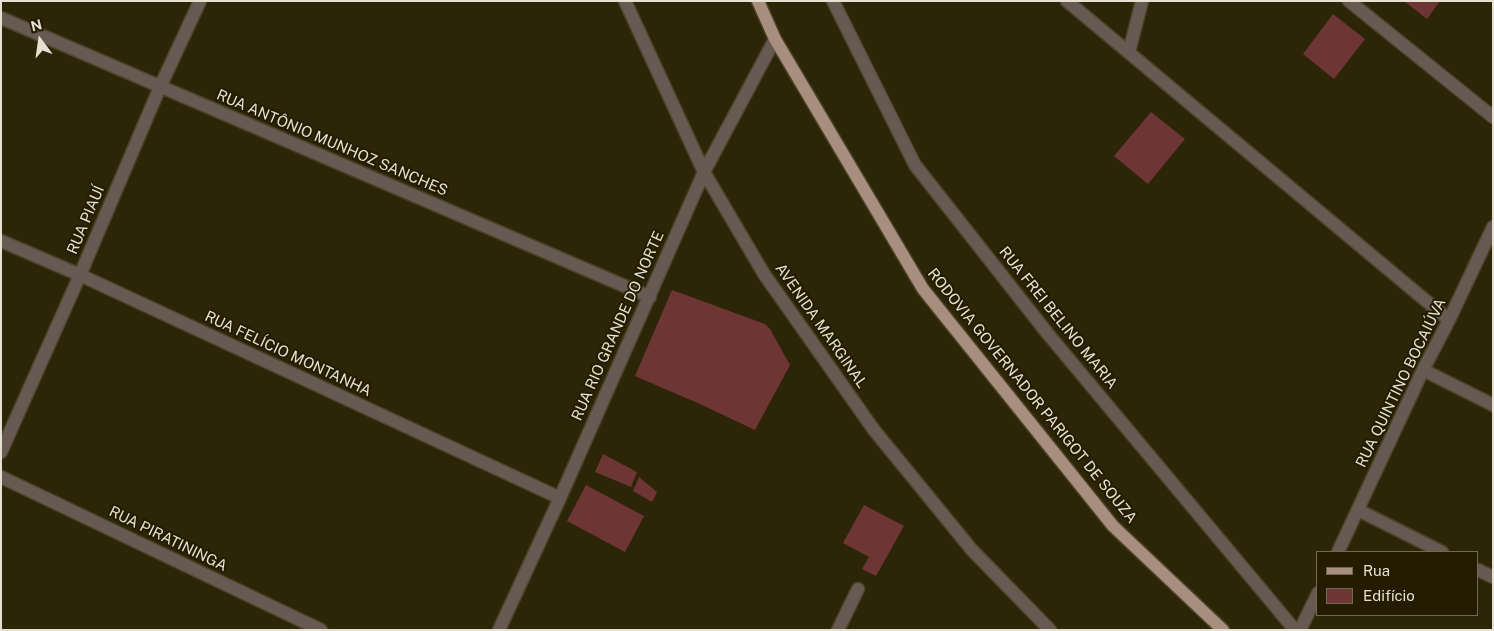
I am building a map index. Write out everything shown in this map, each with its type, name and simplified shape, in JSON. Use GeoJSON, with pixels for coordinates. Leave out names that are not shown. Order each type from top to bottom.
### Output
{"type":"FeatureCollection","features":[{"type":"Feature","properties":{"kind":"main road","name":"RODOVIA GOVERNADOR PARIGOT DE SOUZA"},"geometry":{"type":"LineString","coordinates":[[758,1],[775,39],[923,289],[1113,526],[1223,630]]}},
{"type":"Feature","properties":{"kind":"street","name":"RUA PIAUÍ"},"geometry":{"type":"LineString","coordinates":[[1,452],[80,275],[160,87],[200,1]]}},
{"type":"Feature","properties":{"kind":"street","name":"AVENIDA MARGINAL"},"geometry":{"type":"LineString","coordinates":[[625,1],[704,172],[764,274],[874,430],[972,550],[1050,630]]}},
{"type":"Feature","properties":{"kind":"street","name":"RUA FREI BELINO MARIA"},"geometry":{"type":"LineString","coordinates":[[833,1],[914,166],[1048,334],[1295,630]]}},
{"type":"Feature","properties":{"kind":"street"},"geometry":{"type":"LineString","coordinates":[[1067,1],[1449,320]]}},
{"type":"Feature","properties":{"kind":"street"},"geometry":{"type":"LineString","coordinates":[[1129,52],[1142,1]]}},
{"type":"Feature","properties":{"kind":"street"},"geometry":{"type":"LineString","coordinates":[[1349,1],[1493,117]]}},
{"type":"Feature","properties":{"kind":"street","name":"RUA ANTÔNIO MUNHOZ SANCHES"},"geometry":{"type":"LineString","coordinates":[[1,18],[650,297]]}},
{"type":"Feature","properties":{"kind":"street","name":"RUA RIO GRANDE DO NORTE"},"geometry":{"type":"LineString","coordinates":[[499,630],[650,297],[704,172],[775,39]]}},
{"type":"Feature","properties":{"kind":"street","name":"RUA QUINTINO BOCAIÚVA"},"geometry":{"type":"LineString","coordinates":[[1338,551],[1423,370],[1493,227]]}},
{"type":"Feature","properties":{"kind":"street","name":"RUA FELÍCIO MONTANHA"},"geometry":{"type":"LineString","coordinates":[[1,242],[80,275],[560,498]]}},
{"type":"Feature","properties":{"kind":"street"},"geometry":{"type":"LineString","coordinates":[[1423,370],[1493,405]]}},
{"type":"Feature","properties":{"kind":"street","name":"RUA PIRATININGA"},"geometry":{"type":"LineString","coordinates":[[1,477],[321,630]]}},
{"type":"Feature","properties":{"kind":"street"},"geometry":{"type":"LineString","coordinates":[[1358,510],[1440,551]]}},
{"type":"Feature","properties":{"kind":"street"},"geometry":{"type":"LineString","coordinates":[[1479,570],[1493,577]]}},
{"type":"Feature","properties":{"kind":"street"},"geometry":{"type":"LineString","coordinates":[[838,630],[858,589]]}},
{"type":"Feature","properties":{"kind":"street"},"geometry":{"type":"LineString","coordinates":[[1300,630],[1316,597]]}},
{"type":"Feature","properties":{"kind":"building"},"geometry":{"type":"Polygon","coordinates":[[[1404,1],[1440,1],[1427,19],[1404,1]]]}},
{"type":"Feature","properties":{"kind":"building"},"geometry":{"type":"Polygon","coordinates":[[[1333,14],[1365,39],[1334,79],[1303,54],[1333,14]]]}},
{"type":"Feature","properties":{"kind":"building"},"geometry":{"type":"Polygon","coordinates":[[[1151,112],[1185,139],[1148,184],[1114,156],[1151,112]]]}},
{"type":"Feature","properties":{"kind":"building"},"geometry":{"type":"Polygon","coordinates":[[[672,290],[765,324],[770,329],[790,365],[755,430],[635,376],[672,290]]]}},
{"type":"Feature","properties":{"kind":"building"},"geometry":{"type":"Polygon","coordinates":[[[603,454],[637,472],[631,487],[595,472],[603,454]]]}},
{"type":"Feature","properties":{"kind":"building"},"geometry":{"type":"Polygon","coordinates":[[[639,477],[657,492],[652,502],[633,491],[639,477]]]}},
{"type":"Feature","properties":{"kind":"building"},"geometry":{"type":"Polygon","coordinates":[[[586,485],[644,516],[625,552],[567,521],[586,485]]]}},
{"type":"Feature","properties":{"kind":"building"},"geometry":{"type":"Polygon","coordinates":[[[864,505],[904,526],[876,576],[862,569],[869,557],[843,543],[864,505]]]}}]}
